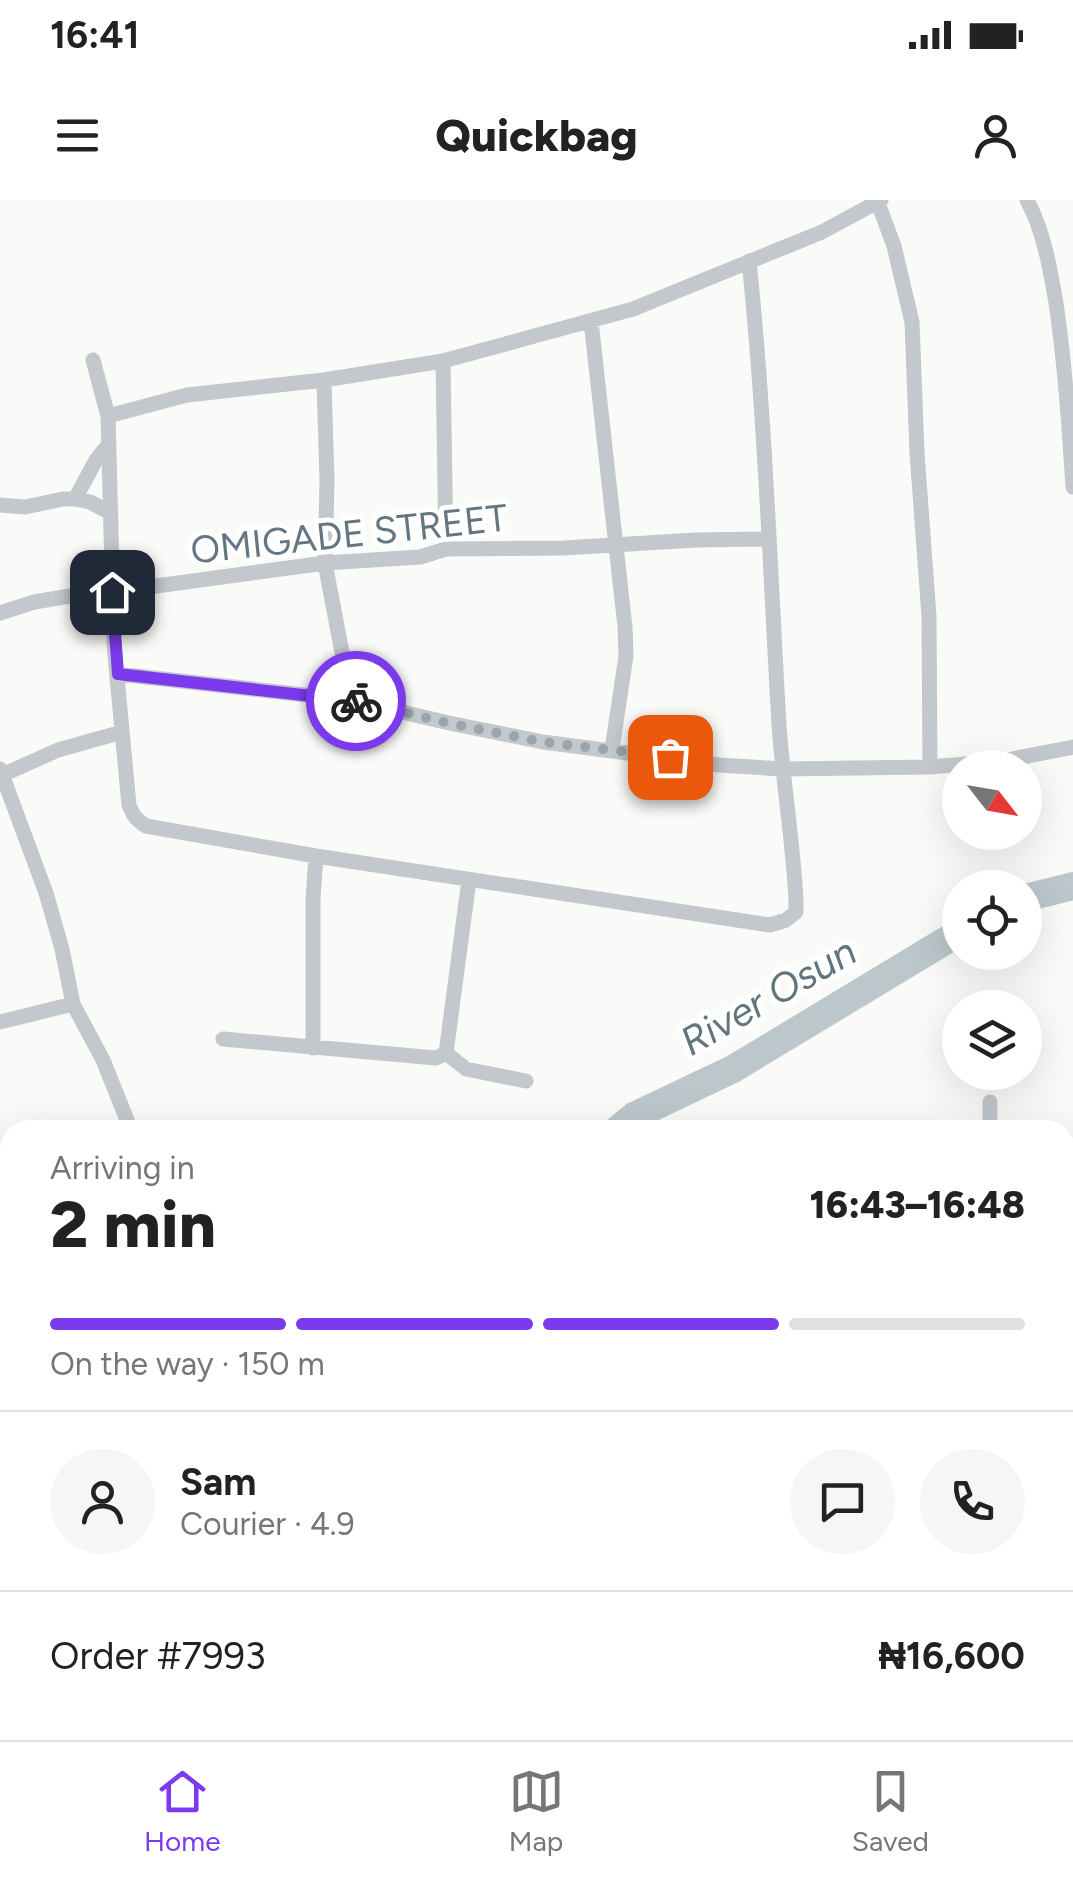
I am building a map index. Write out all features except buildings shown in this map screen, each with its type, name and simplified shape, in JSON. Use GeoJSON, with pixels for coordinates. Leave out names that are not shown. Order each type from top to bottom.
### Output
{"type":"FeatureCollection","features":[{"type":"Feature","properties":{"kind":"street"},"geometry":{"type":"LineString","coordinates":[[1028,200],[1049,260],[1069,367],[1073,487]]}},
{"type":"Feature","properties":{"kind":"street"},"geometry":{"type":"LineString","coordinates":[[108,416],[187,395],[324,380],[443,361],[633,309],[822,232],[880,201],[912,322],[929,616],[930,767]]}},
{"type":"Feature","properties":{"kind":"street"},"geometry":{"type":"LineString","coordinates":[[93,360],[108,416],[112,592],[122,732],[129,805],[138,822],[316,856],[770,925],[796,912],[796,900],[782,769],[764,421],[749,261]]}},
{"type":"Feature","properties":{"kind":"street"},"geometry":{"type":"LineString","coordinates":[[591,320],[625,627],[626,656],[612,750]]}},
{"type":"Feature","properties":{"kind":"street"},"geometry":{"type":"LineString","coordinates":[[443,361],[446,550]]}},
{"type":"Feature","properties":{"kind":"street"},"geometry":{"type":"LineString","coordinates":[[324,380],[325,563],[351,700]]}},
{"type":"Feature","properties":{"kind":"street"},"geometry":{"type":"LineString","coordinates":[[76,499],[109,444]]}},
{"type":"Feature","properties":{"kind":"street"},"geometry":{"type":"LineString","coordinates":[[0,505],[25,507],[63,498],[90,502],[111,513]]}},
{"type":"Feature","properties":{"kind":"street","name":"OMIGADE STREET"},"geometry":{"type":"LineString","coordinates":[[0,612],[76,594],[325,563],[420,557],[446,550],[768,539]]}},
{"type":"Feature","properties":{"kind":"street"},"geometry":{"type":"LineString","coordinates":[[118,674],[351,700],[543,742],[719,766],[930,767],[1002,761],[1073,748]]}},
{"type":"Feature","properties":{"kind":"street"},"geometry":{"type":"LineString","coordinates":[[122,732],[58,750],[1,773],[46,892],[73,1004],[103,1060],[127,1120]]}},
{"type":"Feature","properties":{"kind":"street"},"geometry":{"type":"LineString","coordinates":[[313,1048],[316,856]]}},
{"type":"Feature","properties":{"kind":"street"},"geometry":{"type":"LineString","coordinates":[[446,1053],[470,880]]}},
{"type":"Feature","properties":{"kind":"street"},"geometry":{"type":"LineString","coordinates":[[0,1022],[73,1004]]}},
{"type":"Feature","properties":{"kind":"street"},"geometry":{"type":"LineString","coordinates":[[223,1039],[436,1058],[446,1053]]}},
{"type":"Feature","properties":{"kind":"street"},"geometry":{"type":"LineString","coordinates":[[446,1053],[466,1068],[526,1081]]}},
{"type":"Feature","properties":{"kind":"street"},"geometry":{"type":"LineString","coordinates":[[990,1102],[990,1120]]}},
{"type":"Feature","properties":{"kind":"waterway","name":"River Osun"},"geometry":{"type":"LineString","coordinates":[[1042,894],[1073,886]]}},
{"type":"Feature","properties":{"kind":"waterway","name":"River Osun"},"geometry":{"type":"LineString","coordinates":[[629,1120],[733,1069],[942,943]]}},
{"type":"Feature","properties":{"kind":"way so far"},"geometry":{"type":"LineString","coordinates":[[356,701],[543,742],[670,757]]}},
{"type":"Feature","properties":{"kind":"route"},"geometry":{"type":"LineString","coordinates":[[112,592],[118,674],[356,701]]}}]}
